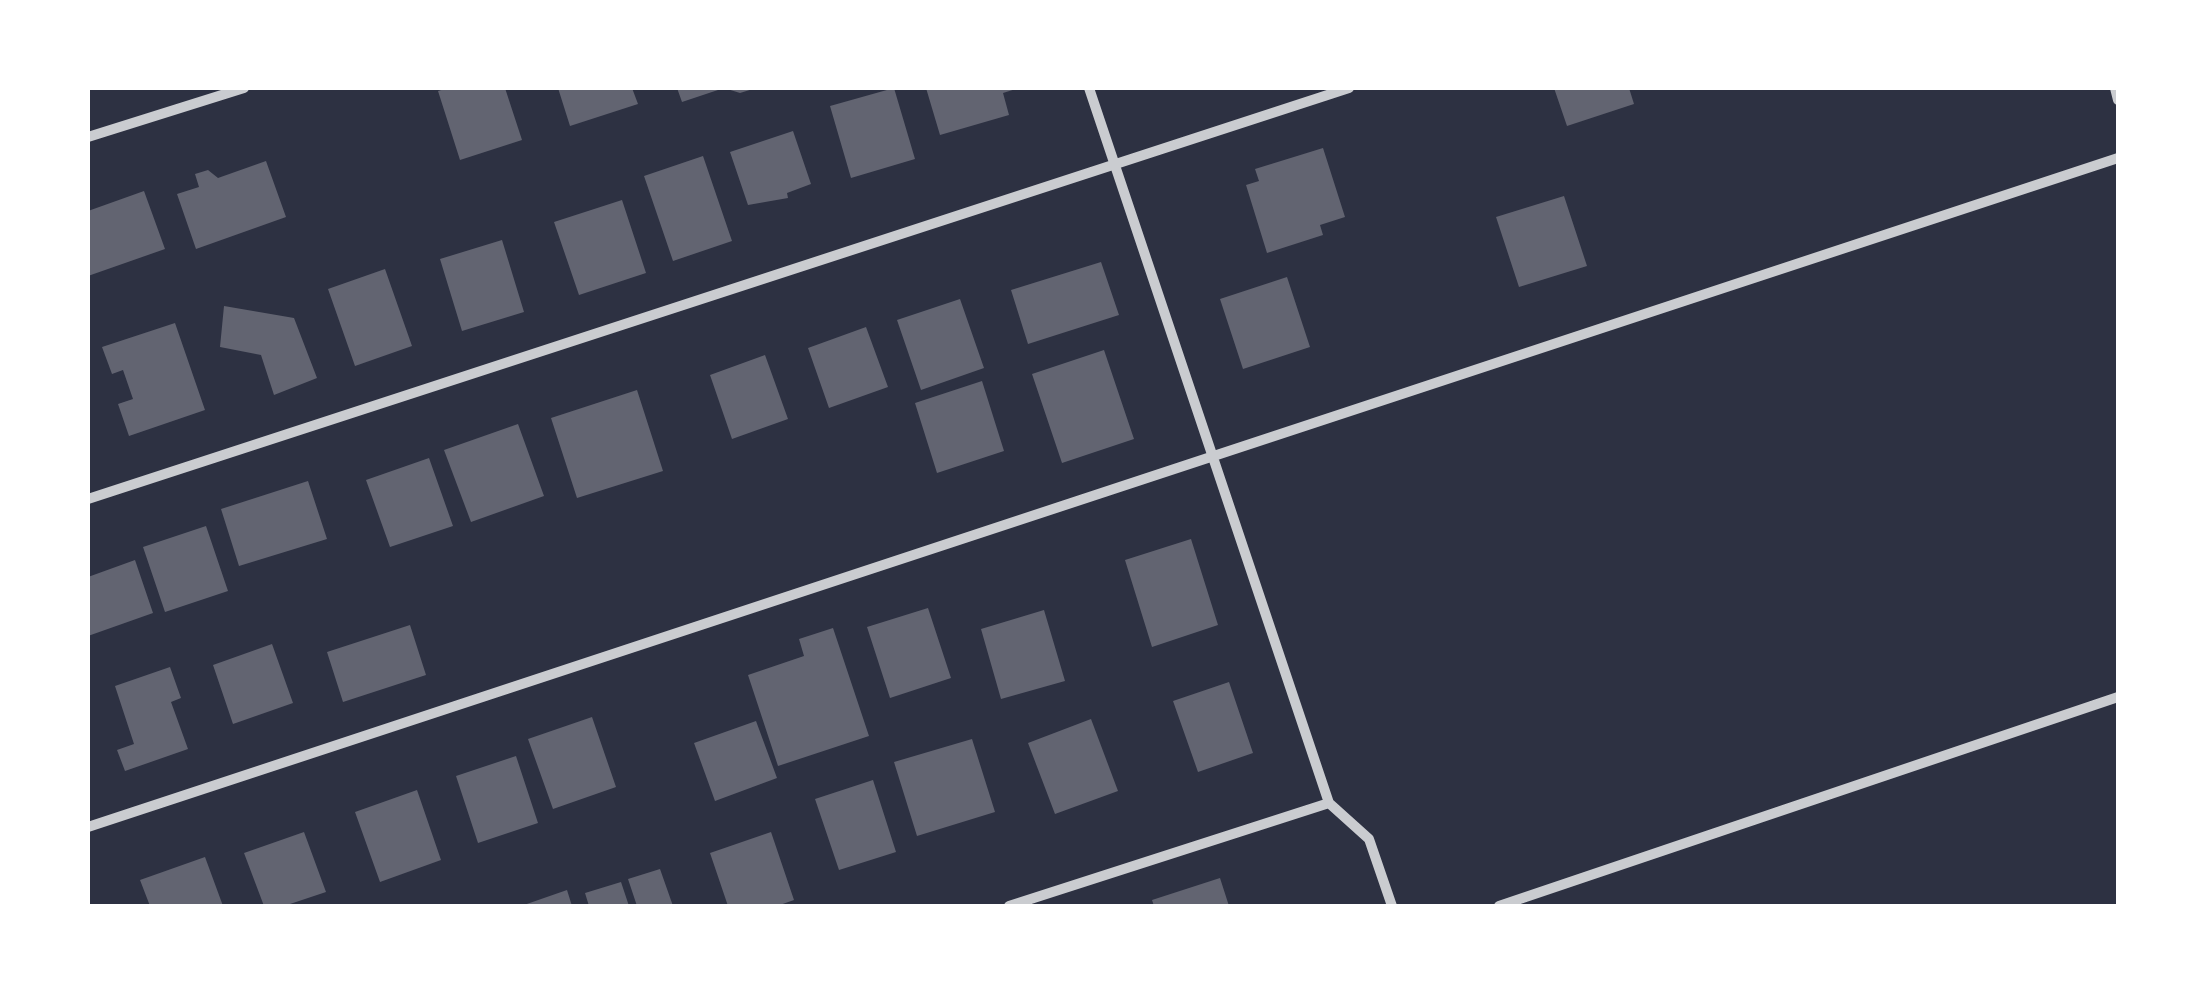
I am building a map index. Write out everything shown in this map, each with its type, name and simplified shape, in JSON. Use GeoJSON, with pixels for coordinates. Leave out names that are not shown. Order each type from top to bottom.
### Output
{"type":"FeatureCollection","features":[{"type":"Feature","properties":{"kind":"street"},"geometry":{"type":"LineString","coordinates":[[88,136],[244,88]]}},
{"type":"Feature","properties":{"kind":"street"},"geometry":{"type":"LineString","coordinates":[[1089,88],[1329,803],[1369,839],[1392,906]]}},
{"type":"Feature","properties":{"kind":"street"},"geometry":{"type":"LineString","coordinates":[[88,499],[1350,88]]}},
{"type":"Feature","properties":{"kind":"street"},"geometry":{"type":"LineString","coordinates":[[2115,88],[2118,100]]}},
{"type":"Feature","properties":{"kind":"street"},"geometry":{"type":"LineString","coordinates":[[88,828],[2118,158]]}},
{"type":"Feature","properties":{"kind":"street"},"geometry":{"type":"LineString","coordinates":[[1499,906],[2118,698]]}},
{"type":"Feature","properties":{"kind":"street"},"geometry":{"type":"LineString","coordinates":[[1008,906],[1329,803]]}},
{"type":"Feature","properties":{"kind":"building"},"geometry":{"type":"Polygon","coordinates":[[[505,88],[522,140],[460,160],[438,91],[505,88]]]}},
{"type":"Feature","properties":{"kind":"building"},"geometry":{"type":"Polygon","coordinates":[[[558,88],[632,88],[638,104],[570,126],[558,88]]]}},
{"type":"Feature","properties":{"kind":"building"},"geometry":{"type":"Polygon","coordinates":[[[677,88],[724,88],[682,102],[677,88]]]}},
{"type":"Feature","properties":{"kind":"building"},"geometry":{"type":"Polygon","coordinates":[[[724,88],[756,88],[740,93],[724,88]]]}},
{"type":"Feature","properties":{"kind":"building"},"geometry":{"type":"Polygon","coordinates":[[[894,88],[915,159],[851,178],[830,106],[894,88]]]}},
{"type":"Feature","properties":{"kind":"building"},"geometry":{"type":"Polygon","coordinates":[[[926,88],[1019,88],[1003,93],[1009,115],[940,135],[926,88]]]}},
{"type":"Feature","properties":{"kind":"building"},"geometry":{"type":"Polygon","coordinates":[[[1554,88],[1629,88],[1634,104],[1567,126],[1554,88]]]}},
{"type":"Feature","properties":{"kind":"building"},"geometry":{"type":"Polygon","coordinates":[[[793,131],[811,184],[787,193],[788,198],[748,205],[730,152],[793,131]]]}},
{"type":"Feature","properties":{"kind":"building"},"geometry":{"type":"Polygon","coordinates":[[[1323,148],[1345,217],[1320,225],[1323,235],[1267,253],[1246,185],[1259,181],[1255,169],[1323,148]]]}},
{"type":"Feature","properties":{"kind":"building"},"geometry":{"type":"Polygon","coordinates":[[[703,156],[732,241],[673,261],[644,176],[703,156]]]}},
{"type":"Feature","properties":{"kind":"building"},"geometry":{"type":"Polygon","coordinates":[[[266,161],[286,217],[196,249],[177,194],[199,187],[195,174],[208,170],[218,178],[266,161]]]}},
{"type":"Feature","properties":{"kind":"building"},"geometry":{"type":"Polygon","coordinates":[[[144,191],[165,249],[88,276],[88,211],[144,191]]]}},
{"type":"Feature","properties":{"kind":"building"},"geometry":{"type":"Polygon","coordinates":[[[1564,196],[1587,266],[1519,287],[1496,217],[1564,196]]]}},
{"type":"Feature","properties":{"kind":"building"},"geometry":{"type":"Polygon","coordinates":[[[622,200],[646,273],[579,295],[554,222],[622,200]]]}},
{"type":"Feature","properties":{"kind":"building"},"geometry":{"type":"Polygon","coordinates":[[[502,240],[524,312],[462,331],[440,259],[502,240]]]}},
{"type":"Feature","properties":{"kind":"building"},"geometry":{"type":"Polygon","coordinates":[[[1101,262],[1119,315],[1028,344],[1011,290],[1101,262]]]}},
{"type":"Feature","properties":{"kind":"building"},"geometry":{"type":"Polygon","coordinates":[[[385,269],[412,346],[355,366],[328,289],[385,269]]]}},
{"type":"Feature","properties":{"kind":"building"},"geometry":{"type":"Polygon","coordinates":[[[1287,277],[1310,347],[1243,369],[1220,299],[1287,277]]]}},
{"type":"Feature","properties":{"kind":"building"},"geometry":{"type":"Polygon","coordinates":[[[960,299],[984,368],[921,390],[897,320],[960,299]]]}},
{"type":"Feature","properties":{"kind":"building"},"geometry":{"type":"Polygon","coordinates":[[[224,306],[294,318],[317,378],[274,395],[261,355],[220,347],[224,306]]]}},
{"type":"Feature","properties":{"kind":"building"},"geometry":{"type":"Polygon","coordinates":[[[175,323],[205,410],[129,436],[118,404],[133,399],[123,370],[112,374],[102,347],[175,323]]]}},
{"type":"Feature","properties":{"kind":"building"},"geometry":{"type":"Polygon","coordinates":[[[866,327],[888,387],[829,408],[808,348],[866,327]]]}},
{"type":"Feature","properties":{"kind":"building"},"geometry":{"type":"Polygon","coordinates":[[[1104,350],[1134,439],[1062,463],[1032,374],[1104,350]]]}},
{"type":"Feature","properties":{"kind":"building"},"geometry":{"type":"Polygon","coordinates":[[[765,355],[788,419],[732,439],[710,375],[765,355]]]}},
{"type":"Feature","properties":{"kind":"building"},"geometry":{"type":"Polygon","coordinates":[[[982,381],[1004,451],[937,473],[915,403],[982,381]]]}},
{"type":"Feature","properties":{"kind":"building"},"geometry":{"type":"Polygon","coordinates":[[[637,390],[663,471],[577,498],[551,418],[637,390]]]}},
{"type":"Feature","properties":{"kind":"building"},"geometry":{"type":"Polygon","coordinates":[[[518,424],[544,496],[471,522],[444,450],[518,424]]]}},
{"type":"Feature","properties":{"kind":"building"},"geometry":{"type":"Polygon","coordinates":[[[429,458],[453,526],[390,547],[366,480],[429,458]]]}},
{"type":"Feature","properties":{"kind":"building"},"geometry":{"type":"Polygon","coordinates":[[[308,481],[327,539],[239,566],[221,509],[308,481]]]}},
{"type":"Feature","properties":{"kind":"building"},"geometry":{"type":"Polygon","coordinates":[[[206,526],[228,591],[165,612],[143,547],[206,526]]]}},
{"type":"Feature","properties":{"kind":"building"},"geometry":{"type":"Polygon","coordinates":[[[1191,539],[1218,625],[1152,647],[1125,560],[1191,539]]]}},
{"type":"Feature","properties":{"kind":"building"},"geometry":{"type":"Polygon","coordinates":[[[135,560],[153,613],[88,636],[88,577],[135,560]]]}},
{"type":"Feature","properties":{"kind":"building"},"geometry":{"type":"Polygon","coordinates":[[[928,608],[951,678],[890,698],[867,627],[928,608]]]}},
{"type":"Feature","properties":{"kind":"building"},"geometry":{"type":"Polygon","coordinates":[[[1044,610],[1065,681],[1001,699],[981,629],[1044,610]]]}},
{"type":"Feature","properties":{"kind":"building"},"geometry":{"type":"Polygon","coordinates":[[[410,625],[426,675],[343,702],[327,652],[410,625]]]}},
{"type":"Feature","properties":{"kind":"building"},"geometry":{"type":"Polygon","coordinates":[[[833,628],[869,736],[778,766],[748,675],[804,656],[799,639],[833,628]]]}},
{"type":"Feature","properties":{"kind":"building"},"geometry":{"type":"Polygon","coordinates":[[[272,644],[293,703],[233,724],[213,665],[272,644]]]}},
{"type":"Feature","properties":{"kind":"building"},"geometry":{"type":"Polygon","coordinates":[[[170,667],[181,698],[171,702],[188,749],[125,771],[117,750],[134,744],[115,686],[170,667]]]}},
{"type":"Feature","properties":{"kind":"building"},"geometry":{"type":"Polygon","coordinates":[[[1229,682],[1253,753],[1198,772],[1173,701],[1229,682]]]}},
{"type":"Feature","properties":{"kind":"building"},"geometry":{"type":"Polygon","coordinates":[[[592,717],[616,787],[553,809],[528,739],[592,717]]]}},
{"type":"Feature","properties":{"kind":"building"},"geometry":{"type":"Polygon","coordinates":[[[1091,719],[1118,791],[1055,814],[1028,743],[1091,719]]]}},
{"type":"Feature","properties":{"kind":"building"},"geometry":{"type":"Polygon","coordinates":[[[756,721],[777,778],[715,801],[694,743],[756,721]]]}},
{"type":"Feature","properties":{"kind":"building"},"geometry":{"type":"Polygon","coordinates":[[[972,739],[995,812],[917,836],[894,762],[972,739]]]}},
{"type":"Feature","properties":{"kind":"building"},"geometry":{"type":"Polygon","coordinates":[[[516,756],[538,823],[478,843],[456,776],[516,756]]]}},
{"type":"Feature","properties":{"kind":"building"},"geometry":{"type":"Polygon","coordinates":[[[873,780],[896,852],[839,870],[815,799],[873,780]]]}},
{"type":"Feature","properties":{"kind":"building"},"geometry":{"type":"Polygon","coordinates":[[[417,790],[441,860],[380,882],[355,812],[417,790]]]}},
{"type":"Feature","properties":{"kind":"building"},"geometry":{"type":"Polygon","coordinates":[[[304,832],[326,892],[284,906],[264,906],[244,853],[304,832]]]}},
{"type":"Feature","properties":{"kind":"building"},"geometry":{"type":"Polygon","coordinates":[[[771,832],[794,900],[777,906],[728,906],[710,853],[771,832]]]}},
{"type":"Feature","properties":{"kind":"building"},"geometry":{"type":"Polygon","coordinates":[[[205,857],[223,906],[150,906],[140,880],[205,857]]]}},
{"type":"Feature","properties":{"kind":"building"},"geometry":{"type":"Polygon","coordinates":[[[660,869],[673,906],[637,906],[628,879],[660,869]]]}},
{"type":"Feature","properties":{"kind":"building"},"geometry":{"type":"Polygon","coordinates":[[[1220,878],[1229,906],[1154,906],[1152,900],[1220,878]]]}},
{"type":"Feature","properties":{"kind":"building"},"geometry":{"type":"Polygon","coordinates":[[[621,882],[629,906],[589,906],[585,893],[621,882]]]}},
{"type":"Feature","properties":{"kind":"building"},"geometry":{"type":"Polygon","coordinates":[[[567,890],[572,906],[521,906],[567,890]]]}}]}
